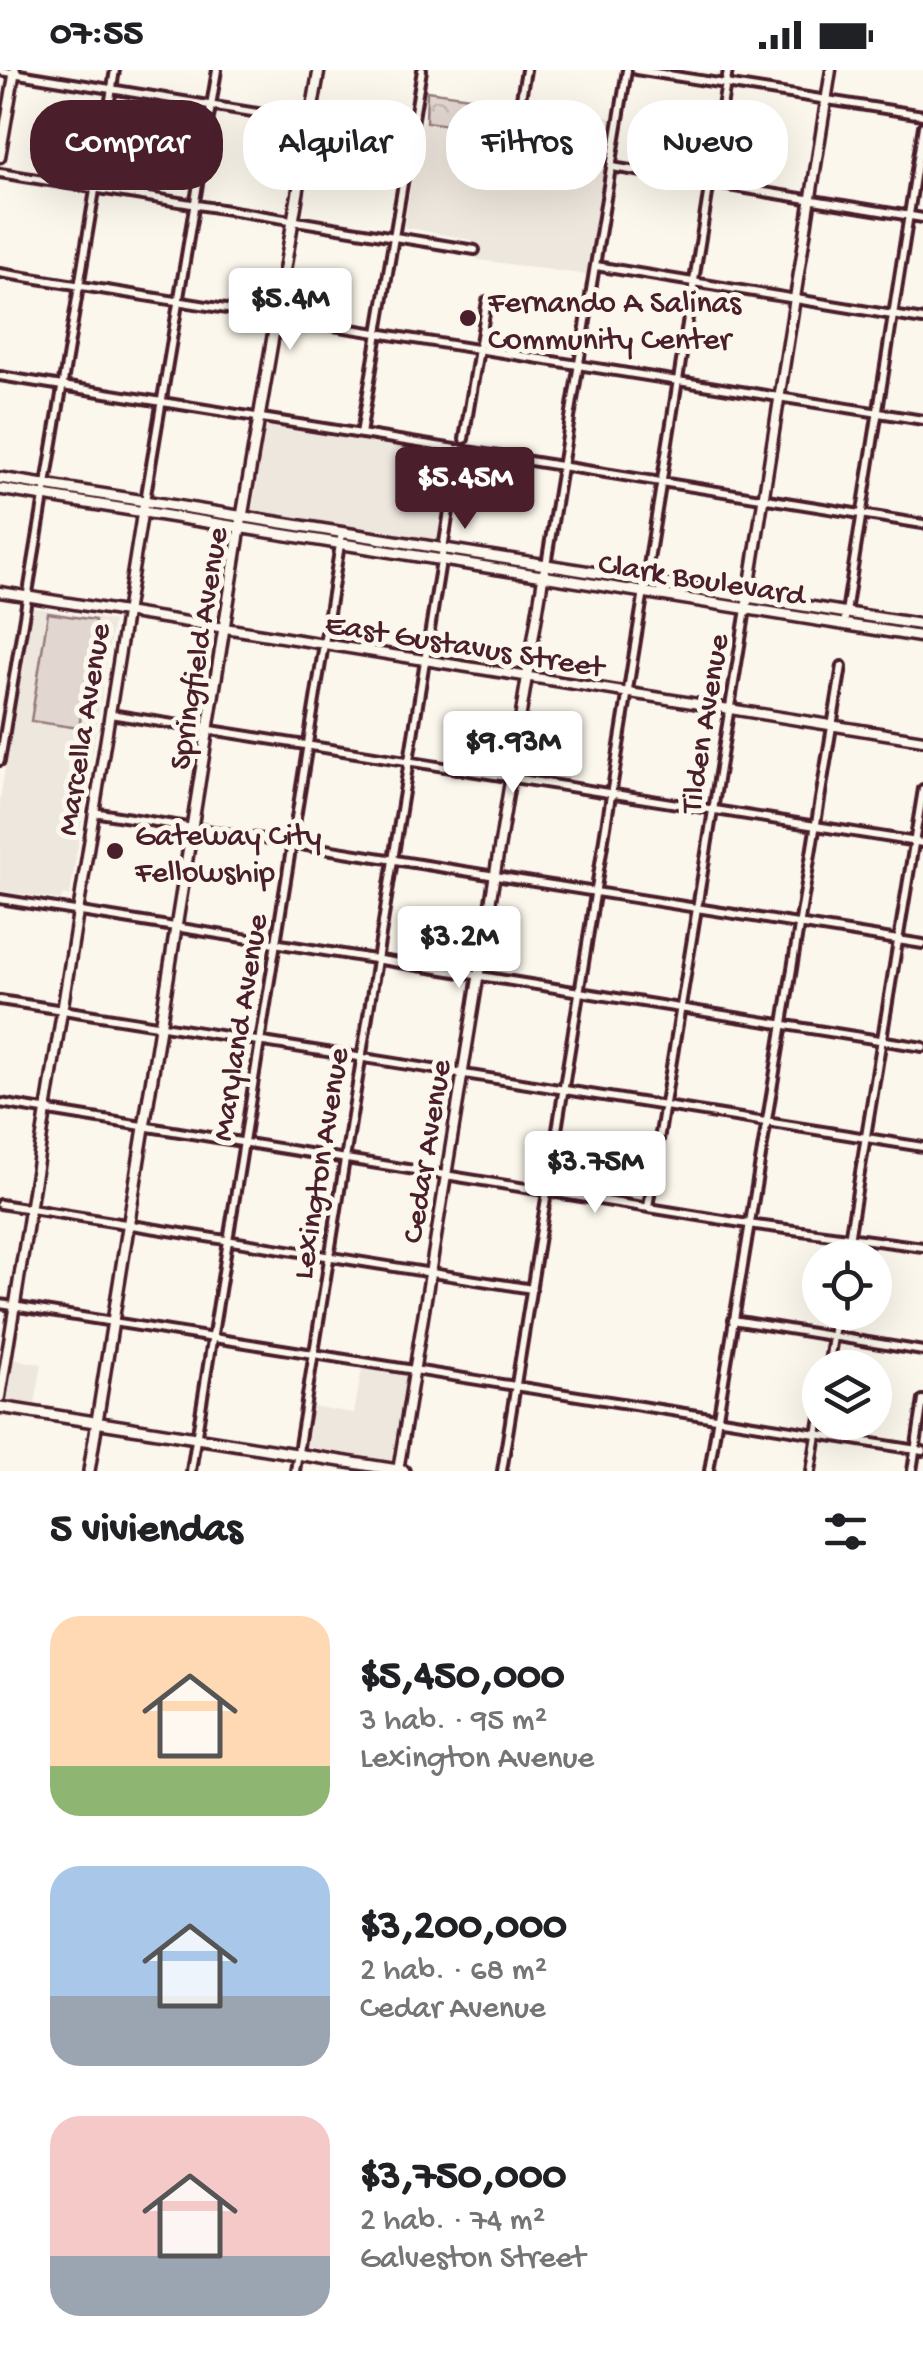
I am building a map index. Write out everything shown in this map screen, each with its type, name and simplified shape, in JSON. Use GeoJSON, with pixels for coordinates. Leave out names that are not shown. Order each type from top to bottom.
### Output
{"type":"FeatureCollection","features":[{"type":"Feature","properties":{"kind":"main road","name":"Springfield Avenue"},"geometry":{"type":"LineString","coordinates":[[314,100],[319,70]]}},
{"type":"Feature","properties":{"kind":"main road","name":"Springfield Avenue"},"geometry":{"type":"LineString","coordinates":[[89,1471],[240,528],[299,190]]}},
{"type":"Feature","properties":{"kind":"main road","name":"Clark Boulevard"},"geometry":{"type":"LineString","coordinates":[[0,478],[141,512],[923,637]]}},
{"type":"Feature","properties":{"kind":"main road","name":"Clark Boulevard"},"geometry":{"type":"LineString","coordinates":[[0,488],[146,501],[923,625]]}},
{"type":"Feature","properties":{"kind":"main road"},"geometry":{"type":"LineString","coordinates":[[0,1407],[400,1471]]}},
{"type":"Feature","properties":{"kind":"street"},"geometry":{"type":"LineString","coordinates":[[110,100],[115,70]]}},
{"type":"Feature","properties":{"kind":"street","name":"Marcella Avenue"},"geometry":{"type":"LineString","coordinates":[[213,100],[217,70]]}},
{"type":"Feature","properties":{"kind":"street"},"geometry":{"type":"LineString","coordinates":[[417,100],[422,70]]}},
{"type":"Feature","properties":{"kind":"street"},"geometry":{"type":"LineString","coordinates":[[521,98],[526,70]]}},
{"type":"Feature","properties":{"kind":"street","name":"Cedar Avenue"},"geometry":{"type":"LineString","coordinates":[[400,1471],[445,1174],[627,70]]}},
{"type":"Feature","properties":{"kind":"street"},"geometry":{"type":"LineString","coordinates":[[636,70],[923,116]]}},
{"type":"Feature","properties":{"kind":"street"},"geometry":{"type":"LineString","coordinates":[[723,100],[728,70]]}},
{"type":"Feature","properties":{"kind":"street","name":"Tilden Avenue"},"geometry":{"type":"LineString","coordinates":[[648,1206],[830,70]]}},
{"type":"Feature","properties":{"kind":"street"},"geometry":{"type":"LineString","coordinates":[[0,71],[188,100]]}},
{"type":"Feature","properties":{"kind":"street"},"geometry":{"type":"LineString","coordinates":[[0,158],[15,72]]}},
{"type":"Feature","properties":{"kind":"street"},"geometry":{"type":"LineString","coordinates":[[844,625],[923,126]]}},
{"type":"Feature","properties":{"kind":"street"},"geometry":{"type":"LineString","coordinates":[[612,167],[627,170]]}},
{"type":"Feature","properties":{"kind":"street"},"geometry":{"type":"LineString","coordinates":[[0,173],[30,178]]}},
{"type":"Feature","properties":{"kind":"street"},"geometry":{"type":"LineString","coordinates":[[0,761],[95,190]]}},
{"type":"Feature","properties":{"kind":"street"},"geometry":{"type":"LineString","coordinates":[[108,190],[475,250]]}},
{"type":"Feature","properties":{"kind":"street","name":"Marcella Avenue"},"geometry":{"type":"LineString","coordinates":[[0,1398],[124,613],[197,190]]}},
{"type":"Feature","properties":{"kind":"street"},"geometry":{"type":"LineString","coordinates":[[362,434],[402,190]]}},
{"type":"Feature","properties":{"kind":"street"},"geometry":{"type":"LineString","coordinates":[[502,1471],[709,190]]}},
{"type":"Feature","properties":{"kind":"street"},"geometry":{"type":"LineString","coordinates":[[748,190],[923,218]]}},
{"type":"Feature","properties":{"kind":"street"},"geometry":{"type":"LineString","coordinates":[[596,266],[923,320]]}},
{"type":"Feature","properties":{"kind":"street"},"geometry":{"type":"LineString","coordinates":[[0,273],[923,420]]}},
{"type":"Feature","properties":{"kind":"street"},"geometry":{"type":"LineString","coordinates":[[464,439],[487,301]]}},
{"type":"Feature","properties":{"kind":"street"},"geometry":{"type":"LineString","coordinates":[[0,376],[923,524]]}},
{"type":"Feature","properties":{"kind":"street","name":"Lexington Avenue"},"geometry":{"type":"LineString","coordinates":[[295,1471],[459,449]]}},
{"type":"Feature","properties":{"kind":"street","name":"Maryland Avenue"},"geometry":{"type":"LineString","coordinates":[[191,1471],[342,532]]}},
{"type":"Feature","properties":{"kind":"street","name":"East Gustavus Street"},"geometry":{"type":"LineString","coordinates":[[0,592],[923,740]]}},
{"type":"Feature","properties":{"kind":"street"},"geometry":{"type":"LineString","coordinates":[[709,1471],[842,666]]}},
{"type":"Feature","properties":{"kind":"street"},"geometry":{"type":"LineString","coordinates":[[0,692],[10,694]]}},
{"type":"Feature","properties":{"kind":"street"},"geometry":{"type":"LineString","coordinates":[[108,714],[919,842]]}},
{"type":"Feature","properties":{"kind":"street"},"geometry":{"type":"LineString","coordinates":[[849,1240],[898,940],[919,842],[923,789]]}},
{"type":"Feature","properties":{"kind":"street"},"geometry":{"type":"LineString","coordinates":[[93,812],[923,944]]}},
{"type":"Feature","properties":{"kind":"street"},"geometry":{"type":"LineString","coordinates":[[0,899],[923,1046]]}},
{"type":"Feature","properties":{"kind":"street"},"geometry":{"type":"LineString","coordinates":[[0,1000],[923,1148]]}},
{"type":"Feature","properties":{"kind":"street"},"geometry":{"type":"LineString","coordinates":[[0,1103],[748,1224],[923,1247]]}},
{"type":"Feature","properties":{"kind":"street"},"geometry":{"type":"LineString","coordinates":[[0,1204],[532,1290]]}},
{"type":"Feature","properties":{"kind":"street"},"geometry":{"type":"LineString","coordinates":[[0,1304],[802,1432]]}},
{"type":"Feature","properties":{"kind":"street"},"geometry":{"type":"LineString","coordinates":[[733,1320],[923,1351]]}},
{"type":"Feature","properties":{"kind":"street"},"geometry":{"type":"LineString","coordinates":[[831,1350],[834,1330]]}},
{"type":"Feature","properties":{"kind":"street"},"geometry":{"type":"LineString","coordinates":[[912,1471],[919,1451],[923,1400]]}},
{"type":"Feature","properties":{"kind":"street"},"geometry":{"type":"LineString","coordinates":[[812,1471],[816,1440]]}},
{"type":"Feature","properties":{"kind":"street"},"geometry":{"type":"LineString","coordinates":[[853,1440],[919,1451]]}},
{"type":"Feature","properties":{"kind":"shaded area"},"geometry":{"type":"Polygon","coordinates":[[[607,117],[613,118],[607,156],[607,117]]]}},
{"type":"Feature","properties":{"kind":"shaded area"},"geometry":{"type":"Polygon","coordinates":[[[426,122],[446,124],[446,190],[602,190],[588,275],[479,260],[469,255],[471,240],[404,227],[410,190],[426,190],[426,122]]]}},
{"type":"Feature","properties":{"kind":"shaded area"},"geometry":{"type":"Polygon","coordinates":[[[266,425],[452,456],[438,542],[252,512],[266,425]]]}},
{"type":"Feature","properties":{"kind":"shaded area"},"geometry":{"type":"Polygon","coordinates":[[[31,607],[113,621],[70,895],[63,895],[61,900],[0,891],[0,799],[31,607]]]}},
{"type":"Feature","properties":{"kind":"shaded area"},"geometry":{"type":"Polygon","coordinates":[[[13,1359],[42,1364],[35,1404],[8,1400],[13,1359]]]}},
{"type":"Feature","properties":{"kind":"shaded area"},"geometry":{"type":"Polygon","coordinates":[[[362,1368],[404,1375],[406,1379],[394,1458],[389,1462],[306,1446],[310,1406],[354,1413],[362,1368]]]}},
{"type":"Feature","properties":{"kind":"green space"},"geometry":{"type":"Polygon","coordinates":[[[427,91],[491,100],[446,100],[446,125],[426,122],[427,91]]]}},
{"type":"Feature","properties":{"kind":"green space"},"geometry":{"type":"Polygon","coordinates":[[[48,613],[95,620],[79,728],[31,721],[48,613]]]}},
{"type":"Feature","properties":{"kind":"place","name":"Fernando A Salinas Community Center"},"geometry":{"type":"Point","coordinates":[468,318]}},
{"type":"Feature","properties":{"kind":"place","name":"Gateway City Fellowship"},"geometry":{"type":"Point","coordinates":[115,851]}}]}
